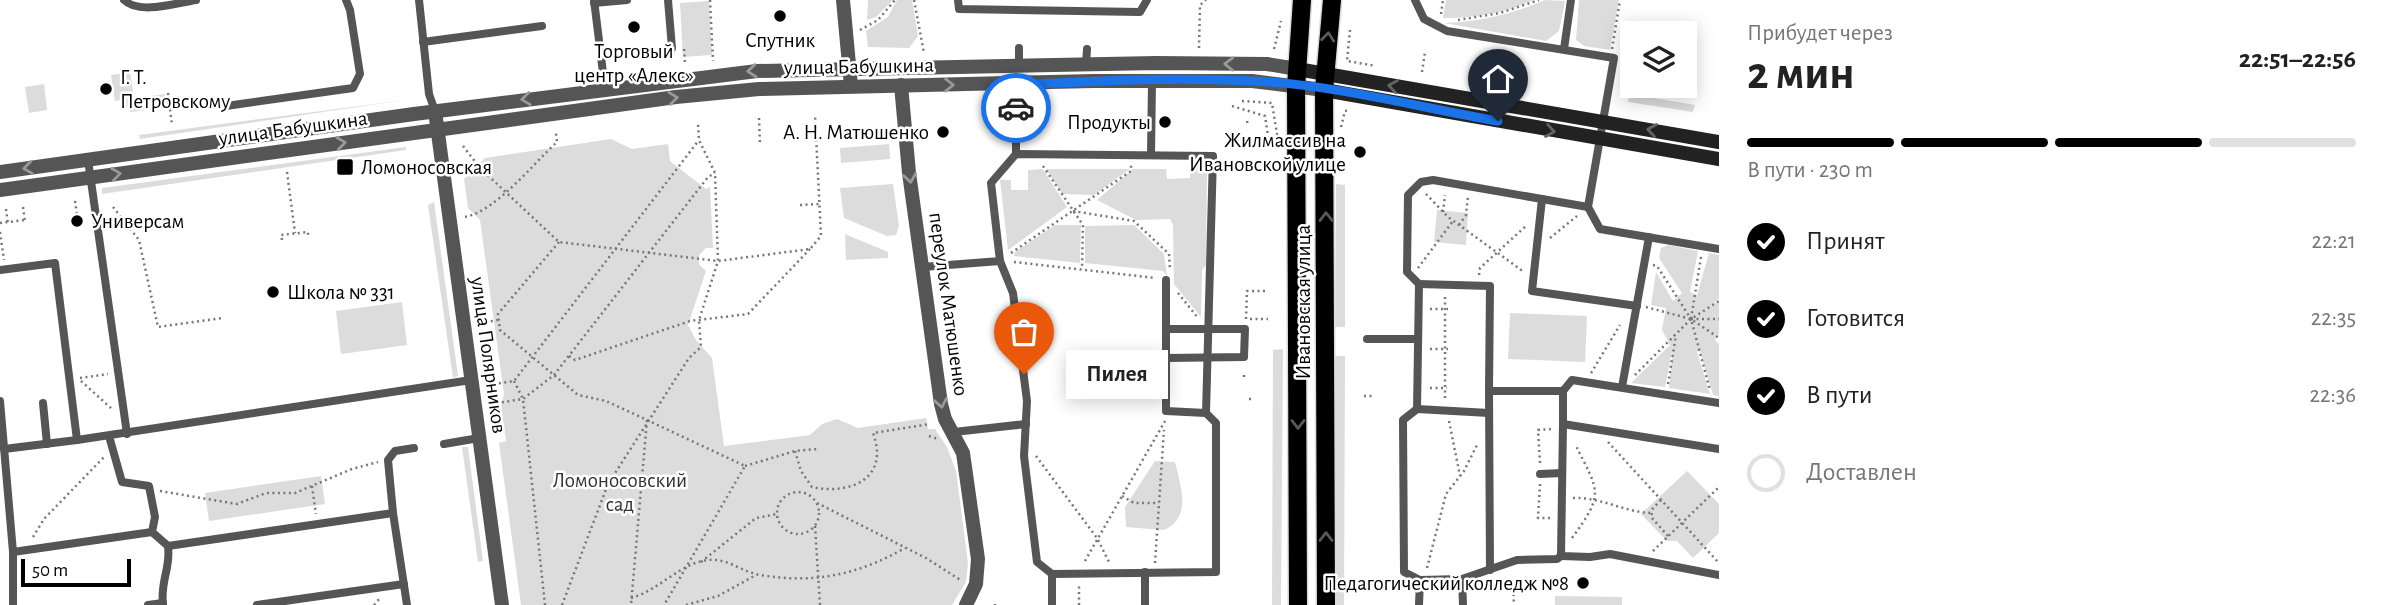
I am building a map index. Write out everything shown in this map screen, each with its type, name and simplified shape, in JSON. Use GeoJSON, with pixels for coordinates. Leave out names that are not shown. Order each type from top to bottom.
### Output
{"type":"FeatureCollection","features":[{"type":"Feature","properties":{"kind":"main road","name":"Ивановская улица"},"geometry":{"type":"LineString","coordinates":[[1298,605],[1297,78],[1302,0]]}},
{"type":"Feature","properties":{"kind":"main road","name":"Ивановская улица"},"geometry":{"type":"LineString","coordinates":[[1326,605],[1324,82],[1332,0]]}},
{"type":"Feature","properties":{"kind":"main road","name":"улица Бабушкина"},"geometry":{"type":"LineString","coordinates":[[1324,82],[1719,142]]}},
{"type":"Feature","properties":{"kind":"main road","name":"улица Бабушкина"},"geometry":{"type":"LineString","coordinates":[[1324,82],[1601,140],[1719,159]]}},
{"type":"Feature","properties":{"kind":"street"},"geometry":{"type":"LineString","coordinates":[[843,0],[851,86]]}},
{"type":"Feature","properties":{"kind":"street","name":"улица Бабушкина"},"geometry":{"type":"LineString","coordinates":[[0,172],[435,111],[757,71],[1086,64],[1253,64],[1297,78],[1324,82]]}},
{"type":"Feature","properties":{"kind":"street","name":"улица Бабушкина"},"geometry":{"type":"LineString","coordinates":[[0,190],[676,97],[759,89],[1297,78]]}},
{"type":"Feature","properties":{"kind":"street","name":"переулок Матюшенко"},"geometry":{"type":"LineString","coordinates":[[901,85],[902,116],[941,404],[945,419],[963,453],[968,475],[978,559],[976,584],[966,605]]}},
{"type":"Feature","properties":{"kind":"street","name":"улица Полярников"},"geometry":{"type":"LineString","coordinates":[[435,111],[502,605]]}},
{"type":"Feature","properties":{"kind":"lane"},"geometry":{"type":"LineString","coordinates":[[124,0],[135,7],[194,0]]}},
{"type":"Feature","properties":{"kind":"lane"},"geometry":{"type":"LineString","coordinates":[[226,106],[353,88],[360,74],[351,10],[346,0]]}},
{"type":"Feature","properties":{"kind":"lane"},"geometry":{"type":"LineString","coordinates":[[419,0],[429,94],[435,111]]}},
{"type":"Feature","properties":{"kind":"lane"},"geometry":{"type":"LineString","coordinates":[[605,89],[594,1],[627,0]]}},
{"type":"Feature","properties":{"kind":"lane"},"geometry":{"type":"LineString","coordinates":[[668,0],[672,48]]}},
{"type":"Feature","properties":{"kind":"lane"},"geometry":{"type":"LineString","coordinates":[[958,0],[959,9],[1140,12],[1147,0]]}},
{"type":"Feature","properties":{"kind":"lane"},"geometry":{"type":"LineString","coordinates":[[1415,0],[1424,19],[1447,31],[1614,58],[1588,207],[1600,229],[1719,249]]}},
{"type":"Feature","properties":{"kind":"lane"},"geometry":{"type":"LineString","coordinates":[[1564,49],[1572,0]]}},
{"type":"Feature","properties":{"kind":"lane"},"geometry":{"type":"LineString","coordinates":[[423,42],[542,26]]}},
{"type":"Feature","properties":{"kind":"lane"},"geometry":{"type":"LineString","coordinates":[[1019,48],[1019,65]]}},
{"type":"Feature","properties":{"kind":"lane"},"geometry":{"type":"LineString","coordinates":[[1086,64],[1087,48]]}},
{"type":"Feature","properties":{"kind":"lane"},"geometry":{"type":"LineString","coordinates":[[1151,155],[1152,81]]}},
{"type":"Feature","properties":{"kind":"lane"},"geometry":{"type":"LineString","coordinates":[[1016,85],[1016,154],[991,183],[1000,261],[1013,293],[1027,401],[1024,456],[1037,562],[1052,574],[1216,572],[1216,423],[1206,413],[1166,411],[1166,279]]}},
{"type":"Feature","properties":{"kind":"lane"},"geometry":{"type":"LineString","coordinates":[[1016,154],[1213,156],[1213,260],[1206,358],[1206,413]]}},
{"type":"Feature","properties":{"kind":"lane"},"geometry":{"type":"LineString","coordinates":[[88,160],[127,434]]}},
{"type":"Feature","properties":{"kind":"lane"},"geometry":{"type":"LineString","coordinates":[[1490,570],[1490,286],[1419,284],[1407,272],[1406,202],[1417,184],[1428,180],[1588,207]]}},
{"type":"Feature","properties":{"kind":"lane"},"geometry":{"type":"LineString","coordinates":[[1542,199],[1534,251],[1532,291],[1637,306]]}},
{"type":"Feature","properties":{"kind":"lane"},"geometry":{"type":"LineString","coordinates":[[1622,387],[1649,237]]}},
{"type":"Feature","properties":{"kind":"lane"},"geometry":{"type":"LineString","coordinates":[[922,267],[1000,261]]}},
{"type":"Feature","properties":{"kind":"lane"},"geometry":{"type":"LineString","coordinates":[[3,269],[55,263],[74,379],[77,440]]}},
{"type":"Feature","properties":{"kind":"lane"},"geometry":{"type":"LineString","coordinates":[[1417,408],[1419,284]]}},
{"type":"Feature","properties":{"kind":"lane"},"geometry":{"type":"LineString","coordinates":[[1166,330],[1245,329],[1244,357],[1166,358]]}},
{"type":"Feature","properties":{"kind":"lane"},"geometry":{"type":"LineString","coordinates":[[1367,339],[1417,344]]}},
{"type":"Feature","properties":{"kind":"lane"},"geometry":{"type":"LineString","coordinates":[[4,449],[127,434],[471,380]]}},
{"type":"Feature","properties":{"kind":"lane"},"geometry":{"type":"LineString","coordinates":[[1561,556],[1563,391],[1572,380],[1715,402]]}},
{"type":"Feature","properties":{"kind":"lane"},"geometry":{"type":"LineString","coordinates":[[1489,391],[1563,391]]}},
{"type":"Feature","properties":{"kind":"lane"},"geometry":{"type":"LineString","coordinates":[[0,401],[13,552],[13,605]]}},
{"type":"Feature","properties":{"kind":"lane"},"geometry":{"type":"LineString","coordinates":[[43,404],[47,444]]}},
{"type":"Feature","properties":{"kind":"lane"},"geometry":{"type":"LineString","coordinates":[[1489,416],[1417,408],[1403,420],[1404,572],[1420,580],[1462,579],[1517,560],[1610,554],[1719,575]]}},
{"type":"Feature","properties":{"kind":"lane"},"geometry":{"type":"LineString","coordinates":[[954,432],[1026,424]]}},
{"type":"Feature","properties":{"kind":"lane"},"geometry":{"type":"LineString","coordinates":[[1563,424],[1719,449]]}},
{"type":"Feature","properties":{"kind":"lane"},"geometry":{"type":"LineString","coordinates":[[109,436],[122,482],[149,486],[155,517],[152,533]]}},
{"type":"Feature","properties":{"kind":"lane"},"geometry":{"type":"LineString","coordinates":[[444,444],[479,438]]}},
{"type":"Feature","properties":{"kind":"lane"},"geometry":{"type":"LineString","coordinates":[[407,605],[388,460],[395,452],[414,448]]}},
{"type":"Feature","properties":{"kind":"lane"},"geometry":{"type":"LineString","coordinates":[[1540,474],[1562,473]]}},
{"type":"Feature","properties":{"kind":"lane"},"geometry":{"type":"LineString","coordinates":[[168,546],[393,513]]}},
{"type":"Feature","properties":{"kind":"lane"},"geometry":{"type":"LineString","coordinates":[[13,552],[152,533],[168,546],[169,559],[160,583],[163,604],[149,605]]}},
{"type":"Feature","properties":{"kind":"lane"},"geometry":{"type":"LineString","coordinates":[[1145,605],[1149,572]]}},
{"type":"Feature","properties":{"kind":"lane"},"geometry":{"type":"LineString","coordinates":[[1052,574],[1052,605]]}},
{"type":"Feature","properties":{"kind":"lane"},"geometry":{"type":"LineString","coordinates":[[1462,579],[1463,605]]}},
{"type":"Feature","properties":{"kind":"lane"},"geometry":{"type":"LineString","coordinates":[[1419,605],[1420,580]]}},
{"type":"Feature","properties":{"kind":"lane"},"geometry":{"type":"LineString","coordinates":[[257,605],[404,584]]}},
{"type":"Feature","properties":{"kind":"path"},"geometry":{"type":"LineString","coordinates":[[710,0],[713,61]]}},
{"type":"Feature","properties":{"kind":"path"},"geometry":{"type":"LineString","coordinates":[[854,34],[878,20],[895,0]]}},
{"type":"Feature","properties":{"kind":"path"},"geometry":{"type":"LineString","coordinates":[[914,0],[924,53]]}},
{"type":"Feature","properties":{"kind":"path"},"geometry":{"type":"LineString","coordinates":[[1199,48],[1200,5],[1206,0]]}},
{"type":"Feature","properties":{"kind":"path"},"geometry":{"type":"LineString","coordinates":[[1440,19],[1475,19],[1539,0]]}},
{"type":"Feature","properties":{"kind":"path"},"geometry":{"type":"LineString","coordinates":[[1615,37],[1620,0]]}},
{"type":"Feature","properties":{"kind":"path"},"geometry":{"type":"LineString","coordinates":[[1274,49],[1281,21]]}},
{"type":"Feature","properties":{"kind":"path"},"geometry":{"type":"LineString","coordinates":[[1350,30],[1348,61],[1376,66]]}},
{"type":"Feature","properties":{"kind":"path"},"geometry":{"type":"LineString","coordinates":[[1422,72],[1425,52]]}},
{"type":"Feature","properties":{"kind":"path"},"geometry":{"type":"LineString","coordinates":[[169,93],[172,125]]}},
{"type":"Feature","properties":{"kind":"path"},"geometry":{"type":"LineString","coordinates":[[1232,106],[1265,116],[1269,142],[1277,134],[1272,103],[1242,101]]}},
{"type":"Feature","properties":{"kind":"path"},"geometry":{"type":"LineString","coordinates":[[1342,139],[1345,111]]}},
{"type":"Feature","properties":{"kind":"path"},"geometry":{"type":"LineString","coordinates":[[569,356],[575,360],[699,320],[748,314],[821,236],[814,115]]}},
{"type":"Feature","properties":{"kind":"path"},"geometry":{"type":"LineString","coordinates":[[759,118],[760,145]]}},
{"type":"Feature","properties":{"kind":"path"},"geometry":{"type":"LineString","coordinates":[[562,605],[608,484],[689,358],[701,347],[699,320],[718,261],[715,173],[699,140],[698,123]]}},
{"type":"Feature","properties":{"kind":"path"},"geometry":{"type":"LineString","coordinates":[[466,217],[481,214],[557,142],[556,133]]}},
{"type":"Feature","properties":{"kind":"path"},"geometry":{"type":"LineString","coordinates":[[488,386],[514,382],[699,140]]}},
{"type":"Feature","properties":{"kind":"path"},"geometry":{"type":"LineString","coordinates":[[463,146],[505,191],[559,242],[718,261],[810,249]]}},
{"type":"Feature","properties":{"kind":"path"},"geometry":{"type":"LineString","coordinates":[[1044,154],[1043,168],[1083,225],[1082,269]]}},
{"type":"Feature","properties":{"kind":"path"},"geometry":{"type":"LineString","coordinates":[[1000,261],[1131,171],[1131,155]]}},
{"type":"Feature","properties":{"kind":"path"},"geometry":{"type":"LineString","coordinates":[[286,172],[295,233]]}},
{"type":"Feature","properties":{"kind":"path"},"geometry":{"type":"LineString","coordinates":[[491,404],[523,399],[554,375],[708,177],[715,173]]}},
{"type":"Feature","properties":{"kind":"path"},"geometry":{"type":"LineString","coordinates":[[1443,212],[1447,182]]}},
{"type":"Feature","properties":{"kind":"path"},"geometry":{"type":"LineString","coordinates":[[1417,184],[1453,221],[1533,278]]}},
{"type":"Feature","properties":{"kind":"path"},"geometry":{"type":"LineString","coordinates":[[1459,225],[1466,215],[1469,186]]}},
{"type":"Feature","properties":{"kind":"path"},"geometry":{"type":"LineString","coordinates":[[75,201],[77,215]]}},
{"type":"Feature","properties":{"kind":"path"},"geometry":{"type":"LineString","coordinates":[[800,205],[819,204]]}},
{"type":"Feature","properties":{"kind":"path"},"geometry":{"type":"LineString","coordinates":[[0,223],[25,221],[23,207]]}},
{"type":"Feature","properties":{"kind":"path"},"geometry":{"type":"LineString","coordinates":[[113,207],[139,240],[158,327],[223,318]]}},
{"type":"Feature","properties":{"kind":"path"},"geometry":{"type":"LineString","coordinates":[[1534,251],[1588,207]]}},
{"type":"Feature","properties":{"kind":"path"},"geometry":{"type":"LineString","coordinates":[[6,209],[8,223]]}},
{"type":"Feature","properties":{"kind":"path"},"geometry":{"type":"LineString","coordinates":[[1073,211],[1134,221],[1169,254],[1170,277],[1166,279]]}},
{"type":"Feature","properties":{"kind":"path"},"geometry":{"type":"LineString","coordinates":[[1478,286],[1480,268],[1539,214]]}},
{"type":"Feature","properties":{"kind":"path"},"geometry":{"type":"LineString","coordinates":[[1412,277],[1453,221]]}},
{"type":"Feature","properties":{"kind":"path"},"geometry":{"type":"LineString","coordinates":[[0,232],[3,269]]}},
{"type":"Feature","properties":{"kind":"path"},"geometry":{"type":"LineString","coordinates":[[282,240],[281,235],[295,233],[307,232],[308,237]]}},
{"type":"Feature","properties":{"kind":"path"},"geometry":{"type":"LineString","coordinates":[[559,242],[498,314],[498,320],[500,330],[578,395],[606,401],[745,466],[795,451],[817,449]]}},
{"type":"Feature","properties":{"kind":"path"},"geometry":{"type":"LineString","coordinates":[[1691,318],[1703,246]]}},
{"type":"Feature","properties":{"kind":"path"},"geometry":{"type":"LineString","coordinates":[[1000,261],[1166,279],[1208,330]]}},
{"type":"Feature","properties":{"kind":"path"},"geometry":{"type":"LineString","coordinates":[[1644,263],[1657,266],[1691,318],[1715,402]]}},
{"type":"Feature","properties":{"kind":"path"},"geometry":{"type":"LineString","coordinates":[[1446,285],[1446,412],[1460,476]]}},
{"type":"Feature","properties":{"kind":"path"},"geometry":{"type":"LineString","coordinates":[[1247,315],[1247,291],[1268,291]]}},
{"type":"Feature","properties":{"kind":"path"},"geometry":{"type":"LineString","coordinates":[[1622,387],[1691,318],[1719,301]]}},
{"type":"Feature","properties":{"kind":"path"},"geometry":{"type":"LineString","coordinates":[[1588,382],[1627,314],[1637,306],[1666,310],[1691,318],[1719,319]]}},
{"type":"Feature","properties":{"kind":"path"},"geometry":{"type":"LineString","coordinates":[[1418,309],[1447,309]]}},
{"type":"Feature","properties":{"kind":"path"},"geometry":{"type":"LineString","coordinates":[[1691,318],[1719,338]]}},
{"type":"Feature","properties":{"kind":"path"},"geometry":{"type":"LineString","coordinates":[[480,323],[498,320]]}},
{"type":"Feature","properties":{"kind":"path"},"geometry":{"type":"LineString","coordinates":[[1666,394],[1676,335]]}},
{"type":"Feature","properties":{"kind":"path"},"geometry":{"type":"LineString","coordinates":[[1417,344],[1446,349]]}},
{"type":"Feature","properties":{"kind":"path"},"geometry":{"type":"LineString","coordinates":[[74,379],[118,373]]}},
{"type":"Feature","properties":{"kind":"path"},"geometry":{"type":"LineString","coordinates":[[74,379],[125,420]]}},
{"type":"Feature","properties":{"kind":"path"},"geometry":{"type":"LineString","coordinates":[[514,382],[523,399],[545,605]]}},
{"type":"Feature","properties":{"kind":"path"},"geometry":{"type":"LineString","coordinates":[[1417,388],[1446,388]]}},
{"type":"Feature","properties":{"kind":"path"},"geometry":{"type":"LineString","coordinates":[[1364,396],[1374,396]]}},
{"type":"Feature","properties":{"kind":"path"},"geometry":{"type":"LineString","coordinates":[[1149,572],[1166,411]]}},
{"type":"Feature","properties":{"kind":"path"},"geometry":{"type":"LineString","coordinates":[[1420,580],[1427,568],[1446,494],[1460,476],[1489,416]]}},
{"type":"Feature","properties":{"kind":"path"},"geometry":{"type":"LineString","coordinates":[[631,605],[647,420]]}},
{"type":"Feature","properties":{"kind":"path"},"geometry":{"type":"LineString","coordinates":[[795,451],[802,471],[812,487],[832,491],[861,483],[875,464],[877,452],[873,433],[930,424]]}},
{"type":"Feature","properties":{"kind":"path"},"geometry":{"type":"LineString","coordinates":[[1561,556],[1590,514],[1596,500],[1595,484],[1563,424]]}},
{"type":"Feature","properties":{"kind":"path"},"geometry":{"type":"LineString","coordinates":[[1079,605],[1080,572],[1097,538],[1164,427]]}},
{"type":"Feature","properties":{"kind":"path"},"geometry":{"type":"LineString","coordinates":[[1604,430],[1604,438],[1719,563]]}},
{"type":"Feature","properties":{"kind":"path"},"geometry":{"type":"LineString","coordinates":[[29,543],[44,519],[104,456],[111,454]]}},
{"type":"Feature","properties":{"kind":"path"},"geometry":{"type":"LineString","coordinates":[[1024,456],[1035,454],[1109,556],[1110,572]]}},
{"type":"Feature","properties":{"kind":"path"},"geometry":{"type":"LineString","coordinates":[[153,491],[237,504],[266,493],[295,493],[352,469],[385,461]]}},
{"type":"Feature","properties":{"kind":"path"},"geometry":{"type":"LineString","coordinates":[[664,605],[745,466]]}},
{"type":"Feature","properties":{"kind":"path"},"geometry":{"type":"LineString","coordinates":[[312,485],[317,525]]}},
{"type":"Feature","properties":{"kind":"path"},"geometry":{"type":"LineString","coordinates":[[1647,559],[1719,486]]}},
{"type":"Feature","properties":{"kind":"path"},"geometry":{"type":"LineString","coordinates":[[808,494],[812,487]]}},
{"type":"Feature","properties":{"kind":"path"},"geometry":{"type":"LineString","coordinates":[[817,503],[820,515],[815,526],[805,534],[792,534],[781,526],[777,514],[787,495],[801,492],[808,494],[817,503],[966,582]]}},
{"type":"Feature","properties":{"kind":"path"},"geometry":{"type":"LineString","coordinates":[[1122,496],[1134,503],[1158,503]]}},
{"type":"Feature","properties":{"kind":"path"},"geometry":{"type":"LineString","coordinates":[[1562,498],[1596,500],[1636,513],[1651,513]]}},
{"type":"Feature","properties":{"kind":"path"},"geometry":{"type":"LineString","coordinates":[[1651,513],[1661,500]]}},
{"type":"Feature","properties":{"kind":"path"},"geometry":{"type":"LineString","coordinates":[[1651,513],[1653,521],[1668,536]]}},
{"type":"Feature","properties":{"kind":"path"},"geometry":{"type":"LineString","coordinates":[[631,598],[701,562],[757,518],[777,514]]}},
{"type":"Feature","properties":{"kind":"path"},"geometry":{"type":"LineString","coordinates":[[815,526],[820,605]]}},
{"type":"Feature","properties":{"kind":"path"},"geometry":{"type":"LineString","coordinates":[[701,562],[724,561],[757,575],[819,578],[851,573],[905,548]]}},
{"type":"Feature","properties":{"kind":"path"},"geometry":{"type":"LineString","coordinates":[[685,605],[718,596],[757,575]]}},
{"type":"Feature","properties":{"kind":"path"},"geometry":{"type":"LineString","coordinates":[[1513,583],[1514,605]]}},
{"type":"Feature","properties":{"kind":"green space"},"geometry":{"type":"Polygon","coordinates":[[[868,0],[893,0],[876,17],[867,20],[868,0]]]}},
{"type":"Feature","properties":{"kind":"green space"},"geometry":{"type":"Polygon","coordinates":[[[897,0],[912,0],[918,36],[909,48],[868,47],[866,31],[888,17],[897,0]]]}},
{"type":"Feature","properties":{"kind":"green space"},"geometry":{"type":"Polygon","coordinates":[[[1446,0],[1533,0],[1490,14],[1443,18],[1446,0]]]}},
{"type":"Feature","properties":{"kind":"green space"},"geometry":{"type":"Polygon","coordinates":[[[1545,0],[1565,1],[1559,31],[1546,41],[1444,23],[1495,16],[1545,0]]]}},
{"type":"Feature","properties":{"kind":"green space"},"geometry":{"type":"Polygon","coordinates":[[[1579,0],[1619,0],[1610,50],[1584,46],[1576,40],[1579,0]]]}},
{"type":"Feature","properties":{"kind":"green space"},"geometry":{"type":"Polygon","coordinates":[[[709,1],[712,55],[683,57],[680,3],[709,1]]]}},
{"type":"Feature","properties":{"kind":"green space"},"geometry":{"type":"Polygon","coordinates":[[[130,72],[134,98],[165,94],[167,108],[130,112],[122,100],[115,101],[111,75],[130,72]]]}},
{"type":"Feature","properties":{"kind":"green space"},"geometry":{"type":"Polygon","coordinates":[[[44,84],[47,110],[29,113],[25,87],[44,84]]]}},
{"type":"Feature","properties":{"kind":"green space"},"geometry":{"type":"Polygon","coordinates":[[[1629,98],[1654,98],[1695,105],[1693,112],[1628,102],[1629,98]]]}},
{"type":"Feature","properties":{"kind":"green space"},"geometry":{"type":"Polygon","coordinates":[[[405,100],[140,139],[139,135],[405,100]]]}},
{"type":"Feature","properties":{"kind":"green space","name":"Ломоносовский сад"},"geometry":{"type":"Polygon","coordinates":[[[611,139],[632,149],[668,144],[670,161],[706,189],[710,187],[713,248],[706,248],[699,255],[699,264],[706,271],[688,325],[696,340],[712,358],[724,446],[810,435],[822,424],[837,419],[858,428],[926,418],[928,429],[935,429],[947,447],[956,471],[968,563],[966,582],[952,605],[521,605],[499,443],[506,441],[501,407],[504,394],[480,220],[468,208],[464,179],[485,158],[611,139]]]}},
{"type":"Feature","properties":{"kind":"green space"},"geometry":{"type":"Polygon","coordinates":[[[889,144],[890,159],[841,163],[840,148],[889,144]]]}},
{"type":"Feature","properties":{"kind":"green space"},"geometry":{"type":"Polygon","coordinates":[[[406,147],[406,150],[102,194],[102,188],[406,147]]]}},
{"type":"Feature","properties":{"kind":"green space"},"geometry":{"type":"Polygon","coordinates":[[[1190,160],[1204,162],[1207,171],[1206,265],[1202,270],[1201,317],[1174,284],[1173,225],[1170,219],[1136,220],[1097,200],[1133,169],[1166,169],[1167,179],[1190,178],[1190,160]]]}},
{"type":"Feature","properties":{"kind":"green space"},"geometry":{"type":"Polygon","coordinates":[[[1043,169],[1067,207],[1008,250],[1000,180],[1011,180],[1011,190],[1028,190],[1028,170],[1043,169]]]}},
{"type":"Feature","properties":{"kind":"green space"},"geometry":{"type":"Polygon","coordinates":[[[1046,169],[1130,169],[1094,195],[1062,194],[1046,169]]]}},
{"type":"Feature","properties":{"kind":"green space"},"geometry":{"type":"Polygon","coordinates":[[[893,184],[899,226],[896,235],[887,236],[844,218],[840,188],[893,184]]]}},
{"type":"Feature","properties":{"kind":"green space"},"geometry":{"type":"Polygon","coordinates":[[[1336,184],[1345,185],[1345,327],[1335,327],[1336,184]]]}},
{"type":"Feature","properties":{"kind":"green space"},"geometry":{"type":"Polygon","coordinates":[[[434,202],[458,376],[453,378],[428,205],[434,202]]]}},
{"type":"Feature","properties":{"kind":"green space"},"geometry":{"type":"Polygon","coordinates":[[[1437,210],[1468,213],[1466,245],[1434,242],[1437,210]]]}},
{"type":"Feature","properties":{"kind":"green space"},"geometry":{"type":"Polygon","coordinates":[[[1055,225],[1081,225],[1080,263],[1014,256],[1015,252],[1055,225]]]}},
{"type":"Feature","properties":{"kind":"green space"},"geometry":{"type":"Polygon","coordinates":[[[1134,225],[1164,254],[1167,276],[1163,271],[1085,263],[1085,226],[1134,225]]]}},
{"type":"Feature","properties":{"kind":"green space"},"geometry":{"type":"Polygon","coordinates":[[[845,234],[888,252],[888,258],[846,260],[845,234]]]}},
{"type":"Feature","properties":{"kind":"green space"},"geometry":{"type":"Polygon","coordinates":[[[1668,245],[1698,251],[1690,292],[1697,295],[1709,253],[1719,255],[1719,299],[1714,303],[1719,303],[1719,333],[1715,340],[1719,344],[1719,396],[1713,395],[1700,351],[1697,352],[1710,394],[1669,388],[1673,346],[1665,387],[1631,383],[1670,345],[1662,330],[1666,308],[1651,305],[1656,272],[1673,301],[1682,293],[1659,258],[1661,248],[1668,245]]]}},
{"type":"Feature","properties":{"kind":"green space"},"geometry":{"type":"Polygon","coordinates":[[[402,302],[407,345],[341,354],[336,311],[402,302]]]}},
{"type":"Feature","properties":{"kind":"green space"},"geometry":{"type":"Polygon","coordinates":[[[1510,313],[1587,316],[1585,362],[1508,359],[1510,313]]]}},
{"type":"Feature","properties":{"kind":"green space"},"geometry":{"type":"Polygon","coordinates":[[[1283,349],[1281,605],[1272,605],[1273,350],[1283,349]]]}},
{"type":"Feature","properties":{"kind":"green space"},"geometry":{"type":"Polygon","coordinates":[[[1335,356],[1345,356],[1344,605],[1335,605],[1335,356]]]}},
{"type":"Feature","properties":{"kind":"green space"},"geometry":{"type":"Polygon","coordinates":[[[462,447],[468,447],[483,561],[478,562],[462,447]]]}},
{"type":"Feature","properties":{"kind":"green space"},"geometry":{"type":"Polygon","coordinates":[[[1155,461],[1175,462],[1182,500],[1179,517],[1164,530],[1126,527],[1125,507],[1155,461]]]}},
{"type":"Feature","properties":{"kind":"green space"},"geometry":{"type":"Polygon","coordinates":[[[1687,471],[1719,504],[1719,533],[1693,558],[1677,541],[1667,541],[1641,514],[1687,471]]]}},
{"type":"Feature","properties":{"kind":"green space"},"geometry":{"type":"Polygon","coordinates":[[[321,476],[325,504],[209,521],[205,493],[321,476]]]}},
{"type":"Feature","properties":{"kind":"green space"},"geometry":{"type":"Polygon","coordinates":[[[1555,596],[1622,597],[1622,605],[1555,605],[1555,596]]]}},
{"type":"Feature","properties":{"kind":"way so far"},"geometry":{"type":"LineString","coordinates":[[1016,108],[1016,154],[991,183],[1000,261],[1013,293],[1024,374]]}},
{"type":"Feature","properties":{"kind":"place","name":"Спутник"},"geometry":{"type":"Point","coordinates":[780,16]}},
{"type":"Feature","properties":{"kind":"place","name":"Торговый центр «Алекс»"},"geometry":{"type":"Point","coordinates":[634,27]}},
{"type":"Feature","properties":{"kind":"place","name":"Г. Т. Петровскому"},"geometry":{"type":"Point","coordinates":[106,89]}},
{"type":"Feature","properties":{"kind":"place","name":"Продукты"},"geometry":{"type":"Point","coordinates":[1165,122]}},
{"type":"Feature","properties":{"kind":"place","name":"А. Н. Матюшенко"},"geometry":{"type":"Point","coordinates":[943,132]}},
{"type":"Feature","properties":{"kind":"place","name":"Жилмассив на Ивановской улице"},"geometry":{"type":"Point","coordinates":[1360,152]}},
{"type":"Feature","properties":{"kind":"place","name":"Ломоносовская"},"geometry":{"type":"Point","coordinates":[345,167]}},
{"type":"Feature","properties":{"kind":"place","name":"Универсам"},"geometry":{"type":"Point","coordinates":[77,221]}},
{"type":"Feature","properties":{"kind":"place","name":"Школа № 331"},"geometry":{"type":"Point","coordinates":[273,292]}},
{"type":"Feature","properties":{"kind":"place","name":"Пилея"},"geometry":{"type":"Point","coordinates":[1024,374]}},
{"type":"Feature","properties":{"kind":"place","name":"Педагогический колледж №8"},"geometry":{"type":"Point","coordinates":[1583,583]}},
{"type":"Feature","properties":{"kind":"route"},"geometry":{"type":"LineString","coordinates":[[1016,108],[1016,85],[1094,81],[1252,81],[1324,90],[1498,121]]}}]}
